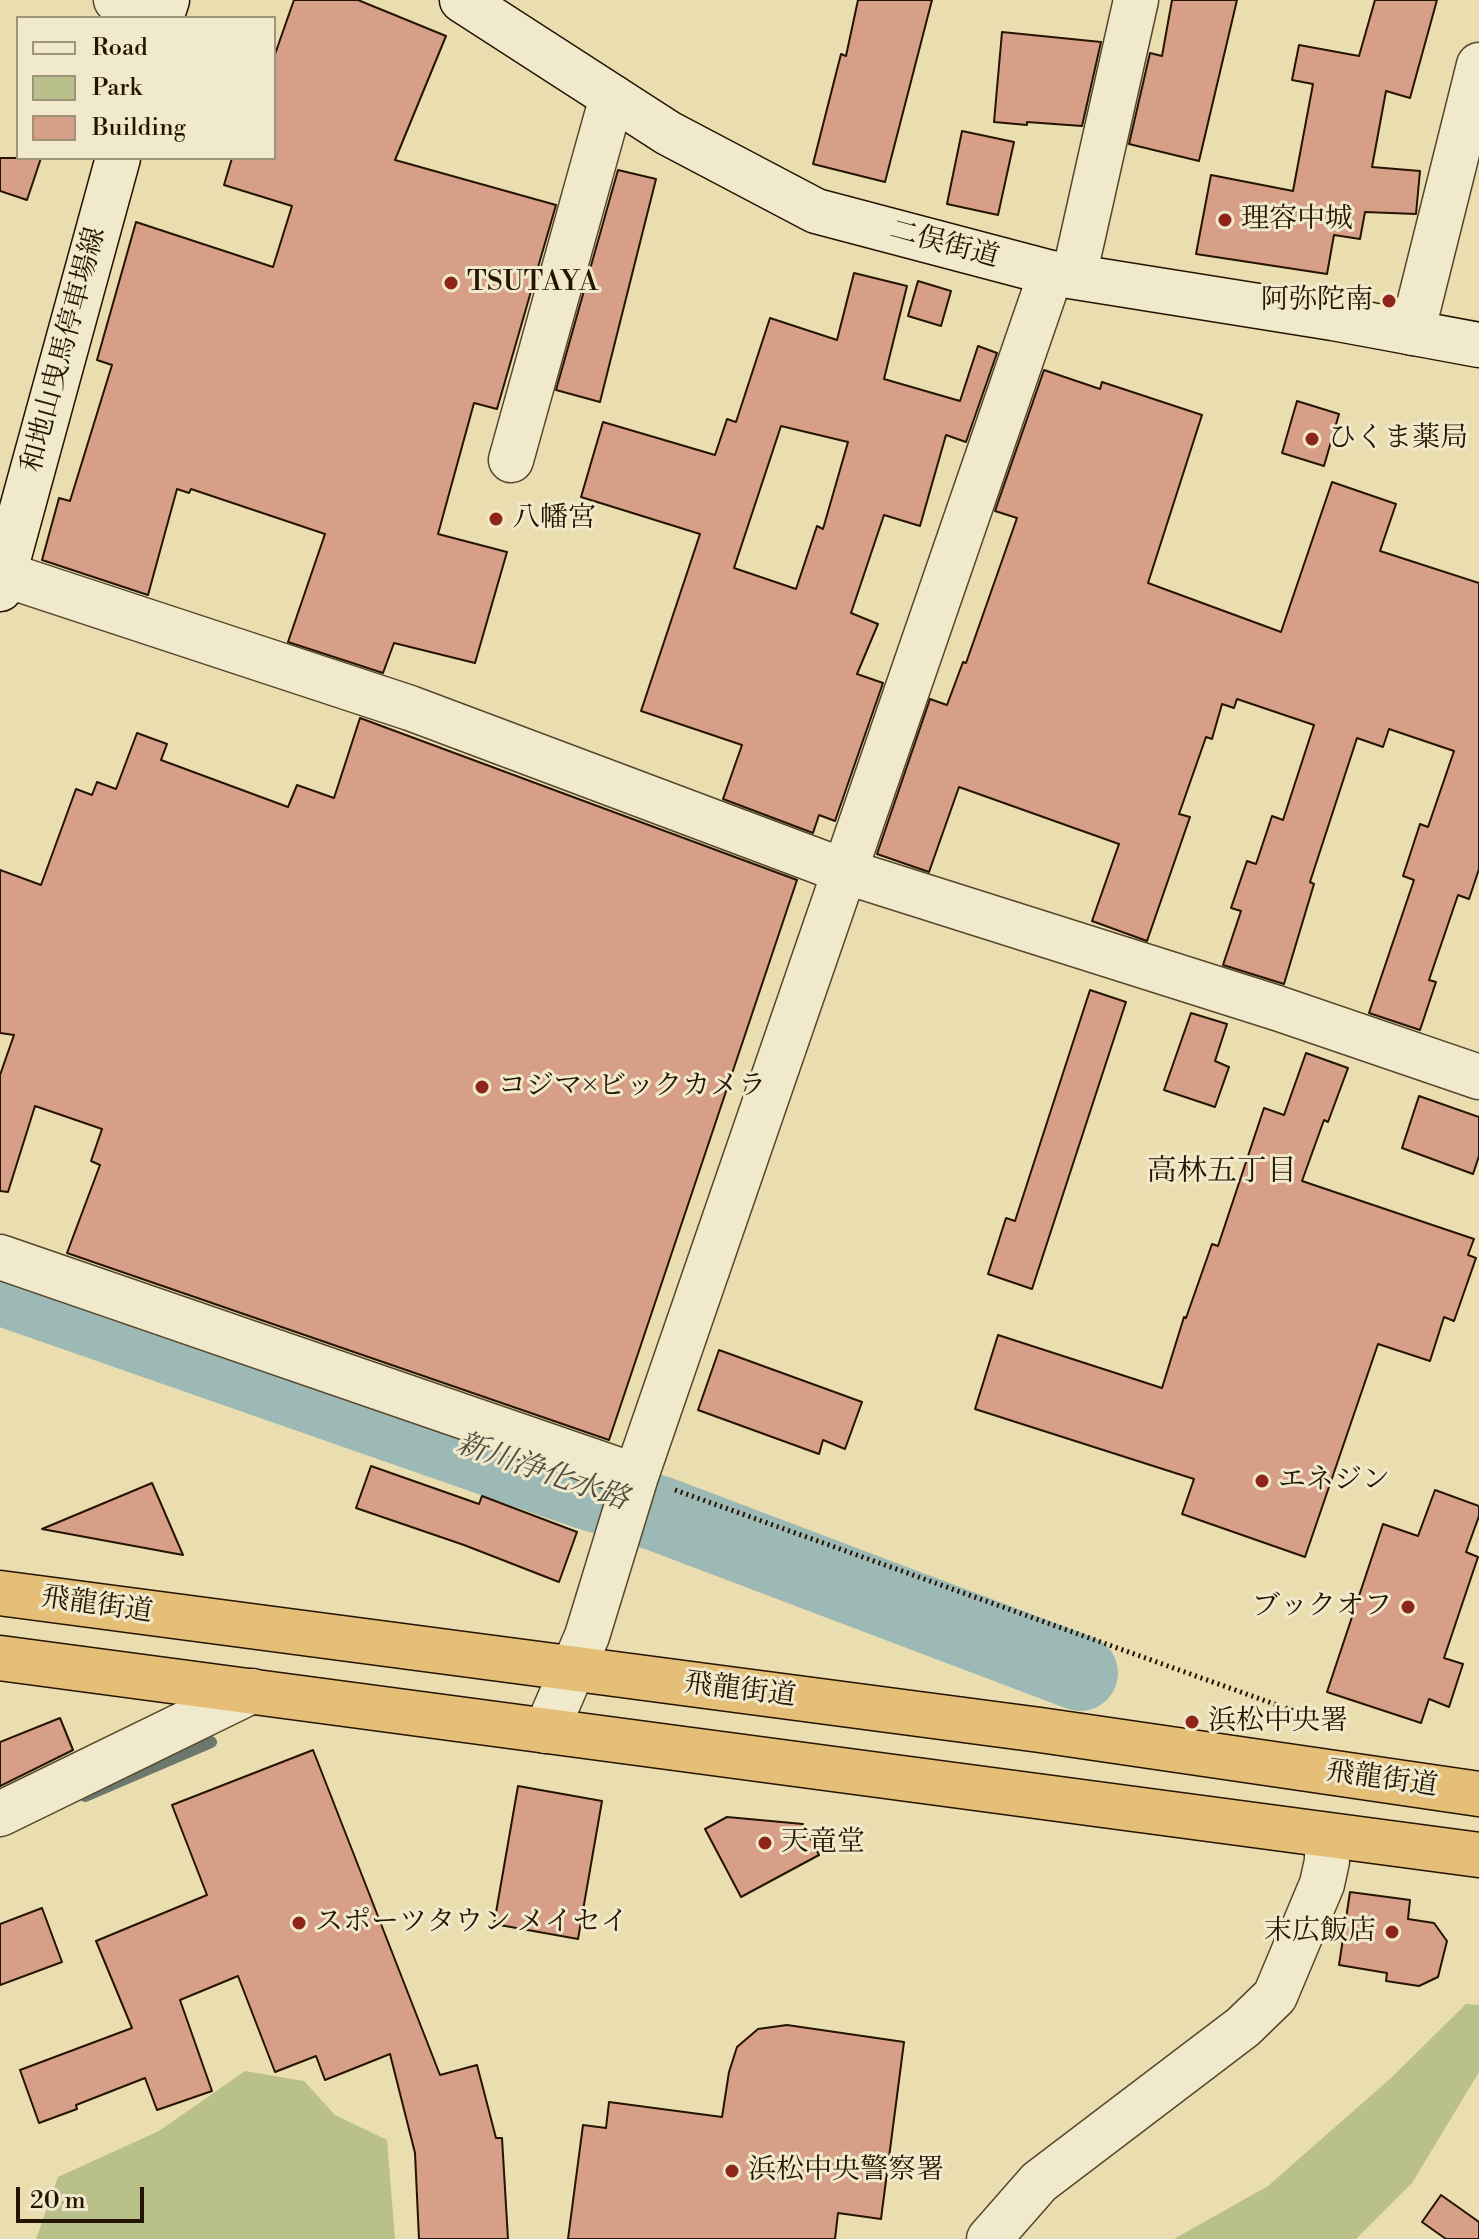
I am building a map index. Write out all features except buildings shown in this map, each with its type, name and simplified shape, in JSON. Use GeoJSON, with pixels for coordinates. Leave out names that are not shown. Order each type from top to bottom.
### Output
{"type":"FeatureCollection","features":[{"type":"Feature","properties":{"kind":"highway","name":"飛龍街道"},"geometry":{"type":"LineString","coordinates":[[0,1593],[1040,1730],[1479,1794]]}},
{"type":"Feature","properties":{"kind":"highway"},"geometry":{"type":"LineString","coordinates":[[0,1658],[1479,1855]]}},
{"type":"Feature","properties":{"kind":"street"},"geometry":{"type":"LineString","coordinates":[[116,0],[138,16]]}},
{"type":"Feature","properties":{"kind":"street","name":"二俣街道"},"geometry":{"type":"LineString","coordinates":[[462,0],[668,133],[816,211],[1063,275],[1479,345]]}},
{"type":"Feature","properties":{"kind":"street"},"geometry":{"type":"LineString","coordinates":[[546,1731],[587,1636],[636,1476],[844,871],[1063,275],[1136,0]]}},
{"type":"Feature","properties":{"kind":"street"},"geometry":{"type":"LineString","coordinates":[[1412,333],[1479,65]]}},
{"type":"Feature","properties":{"kind":"street"},"geometry":{"type":"LineString","coordinates":[[511,460],[612,97]]}},
{"type":"Feature","properties":{"kind":"street","name":"和地山曳馬停車場線"},"geometry":{"type":"LineString","coordinates":[[1,580],[117,160]]}},
{"type":"Feature","properties":{"kind":"street"},"geometry":{"type":"LineString","coordinates":[[1,580],[410,708],[844,871],[1277,1008],[1479,1077]]}},
{"type":"Feature","properties":{"kind":"street"},"geometry":{"type":"LineString","coordinates":[[0,1257],[636,1476]]}},
{"type":"Feature","properties":{"kind":"street"},"geometry":{"type":"LineString","coordinates":[[0,1814],[252,1691]]}},
{"type":"Feature","properties":{"kind":"street"},"geometry":{"type":"LineString","coordinates":[[989,2239],[1039,2182],[1243,2027],[1275,1996],[1322,1884],[1327,1861],[1327,1835]]}},
{"type":"Feature","properties":{"kind":"path"},"geometry":{"type":"LineString","coordinates":[[636,1476],[1344,1729]]}},
{"type":"Feature","properties":{"kind":"green space"},"geometry":{"type":"Polygon","coordinates":[[[1466,2004],[1479,2005],[1479,2072],[1412,2183],[1356,2239],[1174,2239],[1268,2186],[1391,2078],[1466,2004]]]}},
{"type":"Feature","properties":{"kind":"green space"},"geometry":{"type":"Polygon","coordinates":[[[245,2071],[304,2081],[335,2115],[387,2140],[395,2239],[36,2239],[58,2177],[159,2131],[245,2071]]]}},
{"type":"Feature","properties":{"kind":"waterway","name":"新川浄化水路"},"geometry":{"type":"LineString","coordinates":[[0,1287],[588,1492],[657,1513],[1080,1673]]}},
{"type":"Feature","properties":{"kind":"waterway"},"geometry":{"type":"LineString","coordinates":[[85,1796],[211,1742]]}},
{"type":"Feature","properties":{"kind":"place","name":"理容中城"},"geometry":{"type":"Point","coordinates":[1225,220]}},
{"type":"Feature","properties":{"kind":"place","name":"TSUTAYA"},"geometry":{"type":"Point","coordinates":[451,283]}},
{"type":"Feature","properties":{"kind":"place","name":"阿弥陀南"},"geometry":{"type":"Point","coordinates":[1389,301]}},
{"type":"Feature","properties":{"kind":"place","name":"ひくま薬局"},"geometry":{"type":"Point","coordinates":[1312,439]}},
{"type":"Feature","properties":{"kind":"place","name":"八幡宮"},"geometry":{"type":"Point","coordinates":[496,519]}},
{"type":"Feature","properties":{"kind":"place","name":"コジマ×ビックカメラ"},"geometry":{"type":"Point","coordinates":[482,1087]}},
{"type":"Feature","properties":{"kind":"place","name":"エネジン"},"geometry":{"type":"Point","coordinates":[1262,1481]}},
{"type":"Feature","properties":{"kind":"place","name":"ブックオフ"},"geometry":{"type":"Point","coordinates":[1408,1607]}},
{"type":"Feature","properties":{"kind":"place","name":"浜松中央署"},"geometry":{"type":"Point","coordinates":[1192,1722]}},
{"type":"Feature","properties":{"kind":"place","name":"天竜堂"},"geometry":{"type":"Point","coordinates":[765,1843]}},
{"type":"Feature","properties":{"kind":"place","name":"スポーツタウン メイセイ"},"geometry":{"type":"Point","coordinates":[299,1923]}},
{"type":"Feature","properties":{"kind":"place","name":"末広飯店"},"geometry":{"type":"Point","coordinates":[1392,1932]}},
{"type":"Feature","properties":{"kind":"place","name":"浜松中央警察署"},"geometry":{"type":"Point","coordinates":[732,2171]}},
{"type":"Feature","properties":{"kind":"district","name":"高林五丁目"},"geometry":{"type":"Point","coordinates":[1222,1173]}}]}
